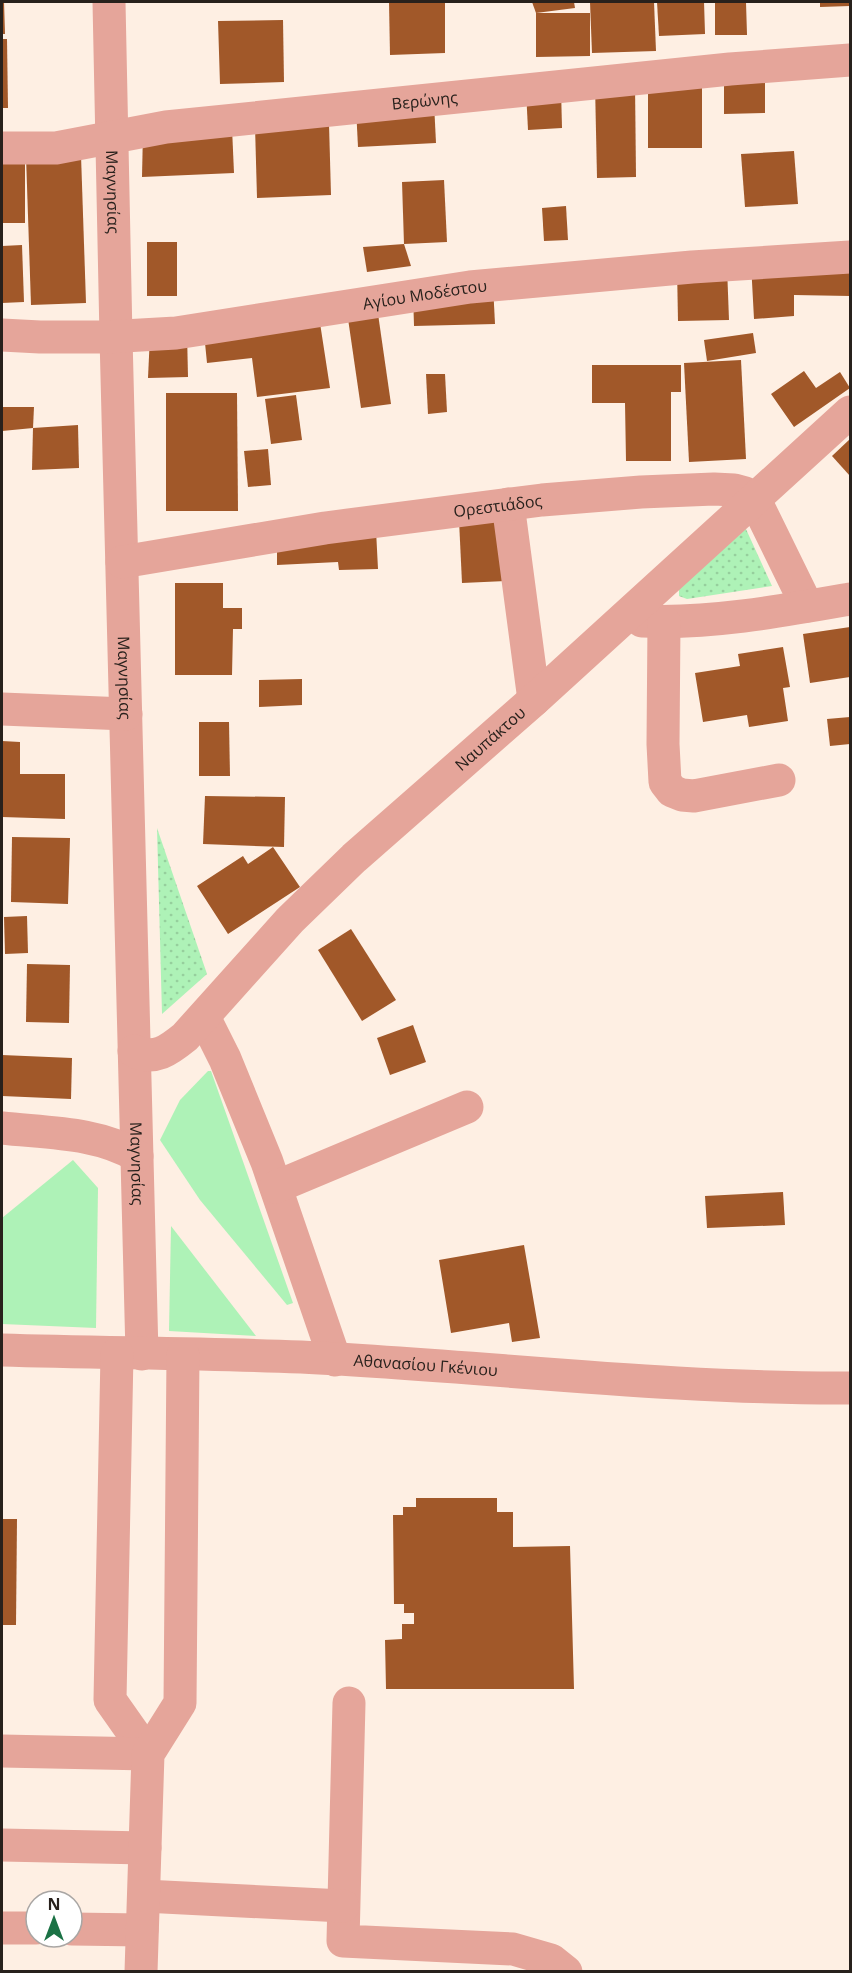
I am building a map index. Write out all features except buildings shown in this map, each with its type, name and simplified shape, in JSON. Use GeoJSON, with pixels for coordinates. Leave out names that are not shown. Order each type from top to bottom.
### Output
{"type":"FeatureCollection","features":[{"type":"Feature","properties":{"kind":"street","name":"Μαγνησίας"},"geometry":{"type":"LineString","coordinates":[[109,2],[137,1156],[130,1354],[110,1700],[148,1755]]}},
{"type":"Feature","properties":{"kind":"street","name":"Βερώνης"},"geometry":{"type":"LineString","coordinates":[[2,147],[56,148],[166,128],[730,69],[850,60]]}},
{"type":"Feature","properties":{"kind":"street","name":"Αγίου Μοδέστου"},"geometry":{"type":"LineString","coordinates":[[2,335],[116,337],[176,333],[470,286],[692,267],[850,257]]}},
{"type":"Feature","properties":{"kind":"street","name":"Ναυπάκτου"},"geometry":{"type":"LineString","coordinates":[[134,1052],[149,1056],[164,1053],[185,1036],[290,920],[354,858],[447,779],[850,412]]}},
{"type":"Feature","properties":{"kind":"street","name":"Ορεστιάδος"},"geometry":{"type":"LineString","coordinates":[[122,562],[325,528],[508,504],[641,492],[714,489],[746,493],[756,500]]}},
{"type":"Feature","properties":{"kind":"street"},"geometry":{"type":"LineString","coordinates":[[756,500],[807,606]]}},
{"type":"Feature","properties":{"kind":"street"},"geometry":{"type":"LineString","coordinates":[[508,504],[534,700]]}},
{"type":"Feature","properties":{"kind":"street"},"geometry":{"type":"LineString","coordinates":[[622,620],[664,622],[728,617],[850,599]]}},
{"type":"Feature","properties":{"kind":"street"},"geometry":{"type":"LineString","coordinates":[[664,622],[665,782],[672,791],[694,796],[779,780]]}},
{"type":"Feature","properties":{"kind":"street"},"geometry":{"type":"LineString","coordinates":[[2,709],[126,714]]}},
{"type":"Feature","properties":{"kind":"street"},"geometry":{"type":"LineString","coordinates":[[204,1017],[225,1059],[276,1187],[335,1360]]}},
{"type":"Feature","properties":{"kind":"street"},"geometry":{"type":"LineString","coordinates":[[276,1187],[467,1107]]}},
{"type":"Feature","properties":{"kind":"street"},"geometry":{"type":"LineString","coordinates":[[2,1128],[104,1141],[126,1149],[137,1156]]}},
{"type":"Feature","properties":{"kind":"street","name":"Αθανασίου Γκένιου"},"geometry":{"type":"LineString","coordinates":[[2,1350],[335,1360],[583,1378],[746,1386],[850,1388]]}},
{"type":"Feature","properties":{"kind":"street"},"geometry":{"type":"LineString","coordinates":[[141,1971],[148,1755],[180,1703],[183,1355]]}},
{"type":"Feature","properties":{"kind":"street"},"geometry":{"type":"LineString","coordinates":[[349,1703],[343,1941],[513,1949],[551,1960],[566,1971]]}},
{"type":"Feature","properties":{"kind":"street"},"geometry":{"type":"LineString","coordinates":[[2,1751],[148,1755]]}},
{"type":"Feature","properties":{"kind":"street"},"geometry":{"type":"LineString","coordinates":[[2,1845],[145,1848]]}},
{"type":"Feature","properties":{"kind":"street"},"geometry":{"type":"LineString","coordinates":[[144,1896],[343,1906]]}},
{"type":"Feature","properties":{"kind":"street"},"geometry":{"type":"LineString","coordinates":[[2,1928],[24,1928]]}},
{"type":"Feature","properties":{"kind":"street"},"geometry":{"type":"LineString","coordinates":[[84,1929],[142,1930]]}},
{"type":"Feature","properties":{"kind":"green space"},"geometry":{"type":"Polygon","coordinates":[[[745,527],[772,586],[687,599],[679,596],[679,588],[745,527]]]}},
{"type":"Feature","properties":{"kind":"green space"},"geometry":{"type":"Polygon","coordinates":[[[157,828],[207,974],[162,1014],[157,828]]]}},
{"type":"Feature","properties":{"kind":"green space"},"geometry":{"type":"Polygon","coordinates":[[[208,1071],[211,1071],[293,1303],[287,1305],[200,1200],[160,1140],[180,1100],[208,1071]]]}},
{"type":"Feature","properties":{"kind":"green space"},"geometry":{"type":"Polygon","coordinates":[[[73,1160],[98,1188],[96,1328],[2,1324],[2,1218],[73,1160]]]}},
{"type":"Feature","properties":{"kind":"green space"},"geometry":{"type":"Polygon","coordinates":[[[171,1226],[256,1336],[169,1331],[171,1226]]]}}]}
